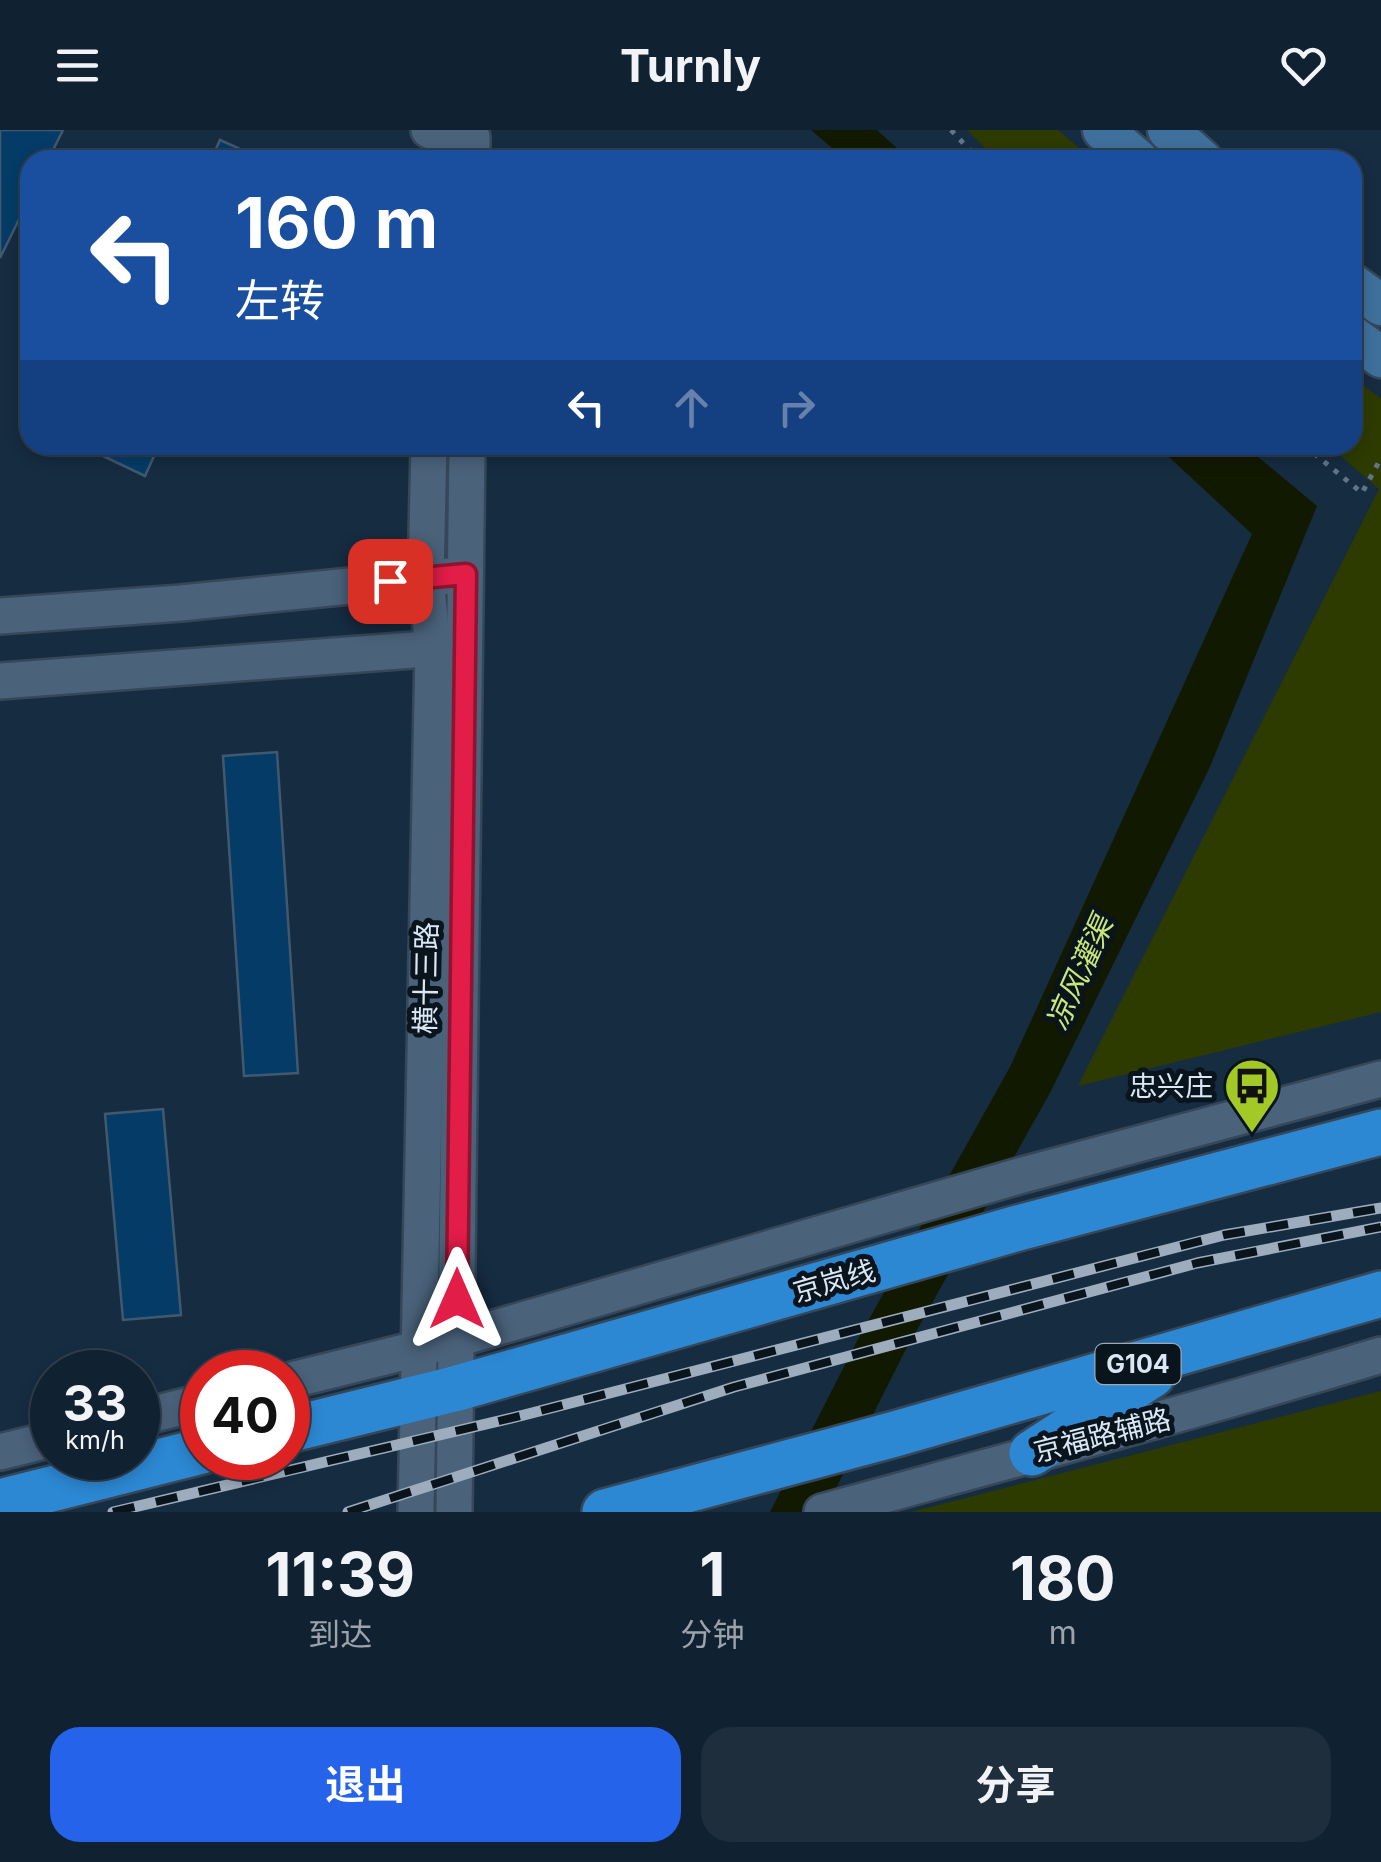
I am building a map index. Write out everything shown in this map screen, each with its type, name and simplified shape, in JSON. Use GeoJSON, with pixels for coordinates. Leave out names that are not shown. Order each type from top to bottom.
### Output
{"type":"FeatureCollection","features":[{"type":"Feature","properties":{"kind":"highway","name":"京岚线"},"geometry":{"type":"LineString","coordinates":[[310,1424],[436,1393],[1018,1228],[1381,1132]]}},
{"type":"Feature","properties":{"kind":"highway","name":"G104"},"geometry":{"type":"LineString","coordinates":[[605,1512],[896,1434],[1381,1294]]}},
{"type":"Feature","properties":{"kind":"highway"},"geometry":{"type":"LineString","coordinates":[[1032,1453],[1195,1348]]}},
{"type":"Feature","properties":{"kind":"highway"},"geometry":{"type":"LineString","coordinates":[[0,1502],[180,1457]]}},
{"type":"Feature","properties":{"kind":"main road"},"geometry":{"type":"LineString","coordinates":[[1103,130],[1126,150]]}},
{"type":"Feature","properties":{"kind":"main road"},"geometry":{"type":"LineString","coordinates":[[1168,130],[1191,150]]}},
{"type":"Feature","properties":{"kind":"street","name":"横十三路"},"geometry":{"type":"LineString","coordinates":[[416,1512],[436,1393],[457,1339],[448,648],[426,578],[430,455]]}},
{"type":"Feature","properties":{"kind":"street","name":"横十三路"},"geometry":{"type":"LineString","coordinates":[[454,1512],[436,1393],[420,1348],[448,648],[466,574],[468,455]]}},
{"type":"Feature","properties":{"kind":"street"},"geometry":{"type":"LineString","coordinates":[[0,616],[180,603],[466,574]]}},
{"type":"Feature","properties":{"kind":"street"},"geometry":{"type":"LineString","coordinates":[[0,681],[448,648]]}},
{"type":"Feature","properties":{"kind":"street"},"geometry":{"type":"LineString","coordinates":[[310,1376],[457,1339],[1019,1176],[1381,1078]]}},
{"type":"Feature","properties":{"kind":"street","name":"京福路辅路"},"geometry":{"type":"LineString","coordinates":[[822,1512],[1202,1410],[1381,1355]]}},
{"type":"Feature","properties":{"kind":"street"},"geometry":{"type":"LineString","coordinates":[[0,1452],[30,1444]]}},
{"type":"Feature","properties":{"kind":"path"},"geometry":{"type":"LineString","coordinates":[[951,130],[970,150]]}},
{"type":"Feature","properties":{"kind":"path"},"geometry":{"type":"LineString","coordinates":[[1316,455],[1362,493],[1381,458]]}},
{"type":"Feature","properties":{"kind":"green space"},"geometry":{"type":"Polygon","coordinates":[[[967,130],[1058,130],[1081,150],[987,150],[967,130]]]}},
{"type":"Feature","properties":{"kind":"green space"},"geometry":{"type":"Polygon","coordinates":[[[1362,384],[1381,399],[1381,1012],[1078,1086],[1379,489],[1340,455],[1362,455],[1362,384]]]}},
{"type":"Feature","properties":{"kind":"green space"},"geometry":{"type":"Polygon","coordinates":[[[1381,1391],[1381,1512],[911,1512],[966,1498],[1381,1391]]]}},
{"type":"Feature","properties":{"kind":"water"},"geometry":{"type":"Polygon","coordinates":[[[811,130],[877,130],[899,150],[834,150],[811,130]]]}},
{"type":"Feature","properties":{"kind":"water","name":"凉风灌渠"},"geometry":{"type":"Polygon","coordinates":[[[1167,455],[1256,455],[1317,506],[1209,769],[1051,1091],[904,1353],[824,1512],[770,1512],[858,1339],[1010,1067],[1252,534],[1167,455]]]}},
{"type":"Feature","properties":{"kind":"building"},"geometry":{"type":"Polygon","coordinates":[[[0,130],[63,130],[53,150],[20,150],[20,217],[0,258],[0,130]]]}},
{"type":"Feature","properties":{"kind":"building"},"geometry":{"type":"Polygon","coordinates":[[[220,140],[242,150],[216,150],[220,140]]]}},
{"type":"Feature","properties":{"kind":"building"},"geometry":{"type":"Polygon","coordinates":[[[101,455],[154,455],[145,476],[101,455]]]}},
{"type":"Feature","properties":{"kind":"building"},"geometry":{"type":"Polygon","coordinates":[[[277,752],[298,1073],[244,1076],[223,756],[277,752]]]}},
{"type":"Feature","properties":{"kind":"building"},"geometry":{"type":"Polygon","coordinates":[[[163,1109],[181,1315],[123,1320],[105,1114],[163,1109]]]}},
{"type":"Feature","properties":{"kind":"railway"},"geometry":{"type":"LineString","coordinates":[[113,1512],[524,1415],[1224,1235],[1381,1208]]}},
{"type":"Feature","properties":{"kind":"railway"},"geometry":{"type":"LineString","coordinates":[[348,1512],[734,1387],[1197,1263],[1381,1227]]}},
{"type":"Feature","properties":{"kind":"place","name":"忠兴庄"},"geometry":{"type":"Point","coordinates":[1252,1135]}},
{"type":"Feature","properties":{"kind":"route"},"geometry":{"type":"LineString","coordinates":[[390,581],[466,574],[457,1299]]}}]}
